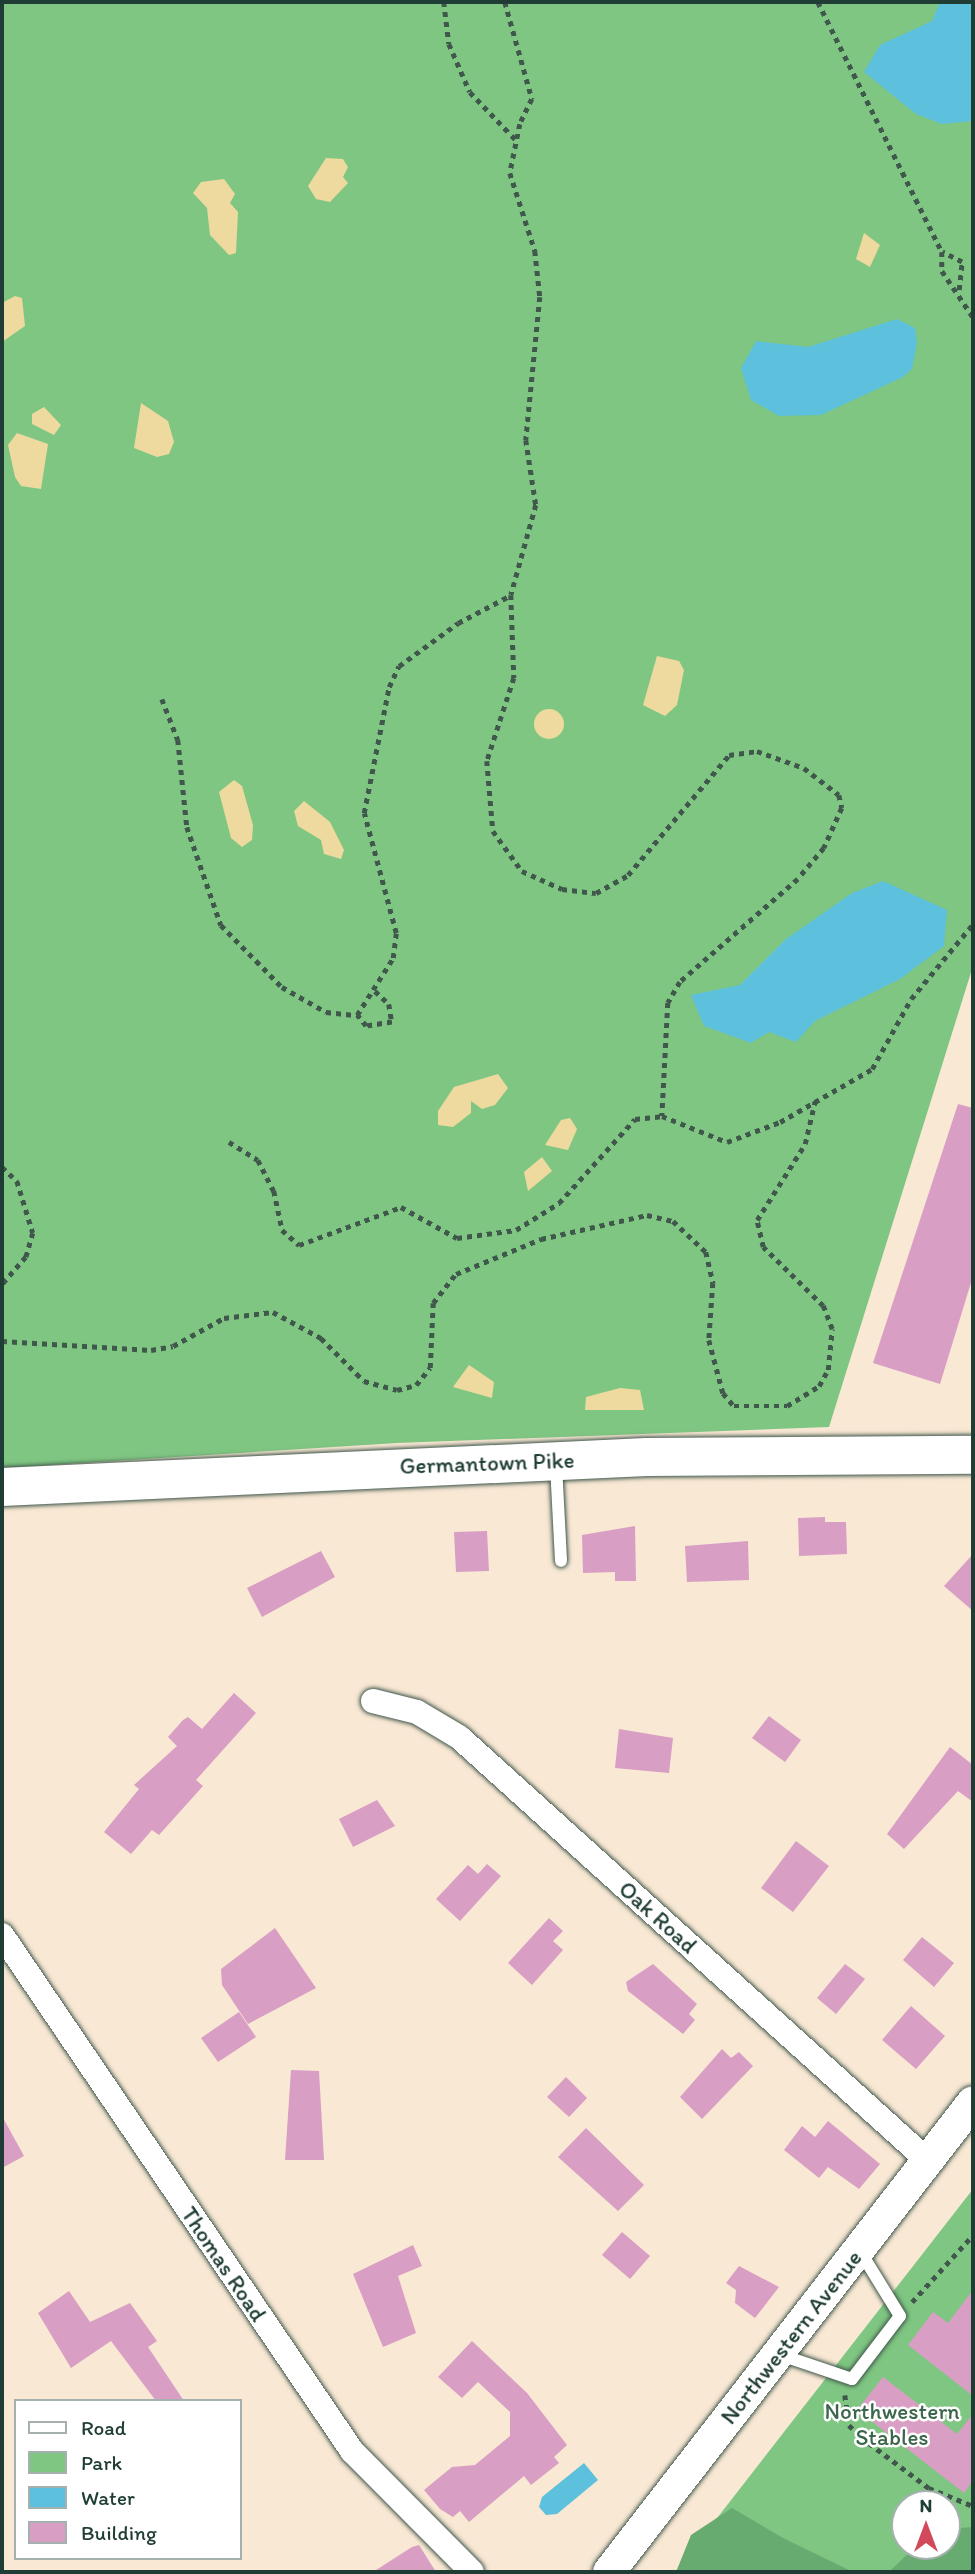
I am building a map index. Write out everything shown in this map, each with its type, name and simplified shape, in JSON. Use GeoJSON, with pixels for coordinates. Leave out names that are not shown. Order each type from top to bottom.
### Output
{"type":"FeatureCollection","features":[{"type":"Feature","properties":{"kind":"main road","name":"Germantown Pike"},"geometry":{"type":"LineString","coordinates":[[2,1487],[556,1461],[973,1455]]}},
{"type":"Feature","properties":{"kind":"street","name":"Oak Road"},"geometry":{"type":"LineString","coordinates":[[373,1701],[417,1712],[459,1737],[927,2160]]}},
{"type":"Feature","properties":{"kind":"street","name":"Thomas Road"},"geometry":{"type":"LineString","coordinates":[[2,1935],[352,2451],[472,2572]]}},
{"type":"Feature","properties":{"kind":"street","name":"Northwestern Avenue"},"geometry":{"type":"LineString","coordinates":[[609,2572],[973,2102]]}},
{"type":"Feature","properties":{"kind":"lane"},"geometry":{"type":"LineString","coordinates":[[556,1461],[561,1561]]}},
{"type":"Feature","properties":{"kind":"lane"},"geometry":{"type":"LineString","coordinates":[[778,2354],[852,2379],[900,2316],[859,2248]]}},
{"type":"Feature","properties":{"kind":"path"},"geometry":{"type":"LineString","coordinates":[[443,2],[449,44],[470,92],[517,141]]}},
{"type":"Feature","properties":{"kind":"path"},"geometry":{"type":"LineString","coordinates":[[505,2],[532,99],[517,141],[510,173],[535,251],[540,297],[526,440],[537,505],[511,595],[513,678],[487,761],[485,793],[493,831],[522,871],[562,889],[596,893],[628,875],[729,755],[757,751],[804,768],[839,795],[837,827],[824,848],[761,915],[696,964],[668,1003],[662,1116]]}},
{"type":"Feature","properties":{"kind":"path"},"geometry":{"type":"LineString","coordinates":[[818,2],[942,252],[942,271],[959,290],[973,317]]}},
{"type":"Feature","properties":{"kind":"path"},"geometry":{"type":"LineString","coordinates":[[942,252],[962,262],[959,290]]}},
{"type":"Feature","properties":{"kind":"path"},"geometry":{"type":"LineString","coordinates":[[357,1015],[375,991],[393,958],[396,933],[364,813],[389,687],[399,666],[458,622],[511,595]]}},
{"type":"Feature","properties":{"kind":"path"},"geometry":{"type":"LineString","coordinates":[[162,699],[178,740],[187,827],[221,925],[293,994],[326,1012],[357,1015],[366,1026],[392,1022],[389,1004],[375,991]]}},
{"type":"Feature","properties":{"kind":"path"},"geometry":{"type":"LineString","coordinates":[[229,1142],[258,1160],[274,1191],[282,1230],[299,1245],[401,1207],[440,1233],[481,1239],[541,1216],[635,1119],[662,1116],[727,1142],[815,1101],[880,1062],[911,999],[973,924]]}},
{"type":"Feature","properties":{"kind":"path"},"geometry":{"type":"LineString","coordinates":[[2,1341],[151,1350],[173,1346],[224,1318],[273,1312],[321,1338],[364,1381],[397,1390],[416,1385],[430,1368],[433,1303],[456,1274],[590,1224],[647,1215],[673,1221],[706,1251],[713,1283],[709,1340],[723,1393],[734,1406],[761,1411],[788,1406],[818,1386],[828,1370],[832,1329],[824,1306],[763,1247],[757,1220],[805,1144],[815,1101]]}},
{"type":"Feature","properties":{"kind":"path"},"geometry":{"type":"LineString","coordinates":[[2,1167],[17,1181],[33,1233],[26,1257],[2,1285]]}},
{"type":"Feature","properties":{"kind":"path"},"geometry":{"type":"LineString","coordinates":[[900,2316],[973,2235]]}},
{"type":"Feature","properties":{"kind":"path"},"geometry":{"type":"LineString","coordinates":[[852,2379],[844,2410],[849,2425],[929,2488],[973,2505]]}},
{"type":"Feature","properties":{"kind":"green space"},"geometry":{"type":"Polygon","coordinates":[[[2,2],[973,2],[973,966],[829,1427],[397,1443],[2,1468],[2,2]]]}},
{"type":"Feature","properties":{"kind":"green space","name":"Northwestern Stables"},"geometry":{"type":"Polygon","coordinates":[[[973,2189],[973,2572],[714,2572],[686,2558],[973,2189]]]}},
{"type":"Feature","properties":{"kind":"green space"},"geometry":{"type":"Polygon","coordinates":[[[732,2508],[783,2538],[853,2572],[676,2572],[691,2535],[732,2508]]]}},
{"type":"Feature","properties":{"kind":"green space"},"geometry":{"type":"Polygon","coordinates":[[[973,2527],[973,2572],[889,2572],[901,2560],[961,2560],[961,2528],[973,2527]]]}},
{"type":"Feature","properties":{"kind":"sand"},"geometry":{"type":"Polygon","coordinates":[[[326,158],[343,159],[348,167],[343,177],[348,183],[330,202],[316,199],[308,186],[326,158]]]}},
{"type":"Feature","properties":{"kind":"sand"},"geometry":{"type":"Polygon","coordinates":[[[224,179],[235,194],[230,203],[238,212],[236,253],[229,255],[210,235],[207,208],[193,193],[201,182],[224,179]]]}},
{"type":"Feature","properties":{"kind":"sand"},"geometry":{"type":"Polygon","coordinates":[[[864,233],[880,245],[870,267],[856,259],[864,233]]]}},
{"type":"Feature","properties":{"kind":"sand"},"geometry":{"type":"Polygon","coordinates":[[[15,296],[22,298],[25,326],[2,342],[2,303],[15,296]]]}},
{"type":"Feature","properties":{"kind":"sand"},"geometry":{"type":"Polygon","coordinates":[[[141,403],[168,421],[174,442],[169,454],[157,457],[134,448],[141,403]]]}},
{"type":"Feature","properties":{"kind":"sand"},"geometry":{"type":"Polygon","coordinates":[[[44,407],[61,425],[54,435],[32,424],[32,414],[44,407]]]}},
{"type":"Feature","properties":{"kind":"sand"},"geometry":{"type":"Polygon","coordinates":[[[17,433],[48,444],[41,489],[21,486],[15,477],[8,445],[17,433]]]}},
{"type":"Feature","properties":{"kind":"sand"},"geometry":{"type":"Polygon","coordinates":[[[657,656],[679,661],[684,670],[677,705],[665,716],[643,705],[657,656]]]}},
{"type":"Feature","properties":{"kind":"sand"},"geometry":{"type":"Polygon","coordinates":[[[549,709],[560,713],[564,724],[560,735],[549,739],[538,735],[534,724],[538,713],[549,709]]]}},
{"type":"Feature","properties":{"kind":"sand"},"geometry":{"type":"Polygon","coordinates":[[[234,780],[242,786],[253,825],[252,840],[242,847],[231,838],[219,792],[234,780]]]}},
{"type":"Feature","properties":{"kind":"sand"},"geometry":{"type":"Polygon","coordinates":[[[304,801],[330,822],[344,850],[341,859],[324,854],[321,840],[298,826],[294,811],[304,801]]]}},
{"type":"Feature","properties":{"kind":"sand"},"geometry":{"type":"Polygon","coordinates":[[[498,1074],[508,1088],[495,1105],[482,1109],[471,1101],[471,1113],[453,1127],[438,1125],[438,1111],[454,1087],[498,1074]]]}},
{"type":"Feature","properties":{"kind":"sand"},"geometry":{"type":"Polygon","coordinates":[[[570,1118],[577,1129],[568,1150],[545,1145],[561,1120],[570,1118]]]}},
{"type":"Feature","properties":{"kind":"sand"},"geometry":{"type":"Polygon","coordinates":[[[542,1157],[552,1171],[528,1191],[524,1172],[542,1157]]]}},
{"type":"Feature","properties":{"kind":"sand"},"geometry":{"type":"Polygon","coordinates":[[[469,1365],[494,1382],[492,1398],[453,1387],[469,1365]]]}},
{"type":"Feature","properties":{"kind":"sand"},"geometry":{"type":"Polygon","coordinates":[[[620,1388],[640,1390],[644,1410],[585,1410],[586,1397],[620,1388]]]}},
{"type":"Feature","properties":{"kind":"water"},"geometry":{"type":"Polygon","coordinates":[[[940,2],[973,2],[973,121],[942,124],[916,114],[864,72],[880,45],[932,21],[940,2]]]}},
{"type":"Feature","properties":{"kind":"water"},"geometry":{"type":"Polygon","coordinates":[[[897,319],[915,328],[917,343],[912,369],[903,377],[821,415],[779,416],[751,400],[741,368],[756,341],[808,347],[897,319]]]}},
{"type":"Feature","properties":{"kind":"water"},"geometry":{"type":"Polygon","coordinates":[[[883,881],[947,910],[944,946],[900,979],[815,1021],[796,1042],[769,1032],[751,1043],[704,1026],[691,995],[740,985],[786,939],[852,893],[883,881]]]}},
{"type":"Feature","properties":{"kind":"water"},"geometry":{"type":"Polygon","coordinates":[[[584,2463],[598,2480],[557,2514],[546,2515],[539,2507],[542,2497],[584,2463]]]}},
{"type":"Feature","properties":{"kind":"building"},"geometry":{"type":"Polygon","coordinates":[[[958,1104],[973,1108],[973,1276],[940,1384],[873,1363],[958,1104]]]}},
{"type":"Feature","properties":{"kind":"building"},"geometry":{"type":"Polygon","coordinates":[[[825,1517],[825,1522],[846,1522],[847,1554],[799,1556],[798,1518],[825,1517]]]}},
{"type":"Feature","properties":{"kind":"building"},"geometry":{"type":"Polygon","coordinates":[[[635,1526],[636,1581],[615,1581],[615,1572],[583,1573],[582,1535],[635,1526]]]}},
{"type":"Feature","properties":{"kind":"building"},"geometry":{"type":"Polygon","coordinates":[[[487,1531],[489,1571],[456,1572],[454,1532],[487,1531]]]}},
{"type":"Feature","properties":{"kind":"building"},"geometry":{"type":"Polygon","coordinates":[[[748,1541],[749,1580],[687,1582],[685,1546],[748,1541]]]}},
{"type":"Feature","properties":{"kind":"building"},"geometry":{"type":"Polygon","coordinates":[[[321,1551],[335,1577],[262,1617],[247,1588],[321,1551]]]}},
{"type":"Feature","properties":{"kind":"building"},"geometry":{"type":"Polygon","coordinates":[[[973,1554],[973,1611],[944,1586],[973,1554]]]}},
{"type":"Feature","properties":{"kind":"building"},"geometry":{"type":"Polygon","coordinates":[[[234,1693],[256,1713],[196,1780],[203,1786],[159,1835],[152,1830],[131,1854],[104,1832],[139,1789],[134,1785],[177,1746],[168,1737],[183,1720],[188,1717],[202,1729],[234,1693]]]}},
{"type":"Feature","properties":{"kind":"building"},"geometry":{"type":"Polygon","coordinates":[[[769,1716],[801,1740],[785,1762],[752,1738],[769,1716]]]}},
{"type":"Feature","properties":{"kind":"building"},"geometry":{"type":"Polygon","coordinates":[[[619,1729],[673,1738],[669,1773],[615,1768],[619,1729]]]}},
{"type":"Feature","properties":{"kind":"building"},"geometry":{"type":"Polygon","coordinates":[[[950,1747],[973,1765],[973,1802],[958,1791],[904,1849],[887,1834],[950,1747]]]}},
{"type":"Feature","properties":{"kind":"building"},"geometry":{"type":"Polygon","coordinates":[[[377,1800],[395,1826],[353,1847],[339,1819],[377,1800]]]}},
{"type":"Feature","properties":{"kind":"building"},"geometry":{"type":"Polygon","coordinates":[[[796,1841],[829,1866],[793,1912],[761,1888],[796,1841]]]}},
{"type":"Feature","properties":{"kind":"building"},"geometry":{"type":"Polygon","coordinates":[[[487,1864],[501,1876],[460,1921],[436,1899],[468,1865],[478,1874],[487,1864]]]}},
{"type":"Feature","properties":{"kind":"building"},"geometry":{"type":"Polygon","coordinates":[[[549,1918],[563,1931],[553,1941],[563,1950],[532,1985],[508,1963],[549,1918]]]}},
{"type":"Feature","properties":{"kind":"building"},"geometry":{"type":"Polygon","coordinates":[[[275,1928],[316,1988],[248,2024],[222,1985],[221,1969],[275,1928]]]}},
{"type":"Feature","properties":{"kind":"building"},"geometry":{"type":"Polygon","coordinates":[[[922,1937],[954,1963],[934,1987],[903,1960],[922,1937]]]}},
{"type":"Feature","properties":{"kind":"building"},"geometry":{"type":"Polygon","coordinates":[[[653,1964],[697,2004],[689,2014],[695,2020],[683,2034],[628,1991],[626,1982],[653,1964]]]}},
{"type":"Feature","properties":{"kind":"building"},"geometry":{"type":"Polygon","coordinates":[[[845,1964],[865,1979],[836,2014],[817,1998],[845,1964]]]}},
{"type":"Feature","properties":{"kind":"building"},"geometry":{"type":"Polygon","coordinates":[[[911,2006],[945,2036],[916,2069],[882,2040],[911,2006]]]}},
{"type":"Feature","properties":{"kind":"building"},"geometry":{"type":"Polygon","coordinates":[[[239,2012],[256,2037],[218,2062],[201,2038],[239,2012]]]}},
{"type":"Feature","properties":{"kind":"building"},"geometry":{"type":"Polygon","coordinates":[[[722,2049],[731,2058],[739,2052],[753,2066],[702,2119],[680,2097],[722,2049]]]}},
{"type":"Feature","properties":{"kind":"building"},"geometry":{"type":"Polygon","coordinates":[[[291,2070],[319,2071],[324,2160],[285,2160],[291,2070]]]}},
{"type":"Feature","properties":{"kind":"building"},"geometry":{"type":"Polygon","coordinates":[[[566,2077],[587,2098],[569,2117],[547,2097],[566,2077]]]}},
{"type":"Feature","properties":{"kind":"building"},"geometry":{"type":"Polygon","coordinates":[[[2,2116],[24,2156],[2,2168],[2,2116]]]}},
{"type":"Feature","properties":{"kind":"building"},"geometry":{"type":"Polygon","coordinates":[[[828,2121],[880,2164],[859,2189],[828,2167],[819,2178],[784,2150],[802,2126],[815,2137],[828,2121]]]}},
{"type":"Feature","properties":{"kind":"building"},"geometry":{"type":"Polygon","coordinates":[[[586,2128],[644,2185],[618,2211],[558,2157],[586,2128]]]}},
{"type":"Feature","properties":{"kind":"building"},"geometry":{"type":"Polygon","coordinates":[[[622,2232],[650,2256],[630,2279],[602,2255],[622,2232]]]}},
{"type":"Feature","properties":{"kind":"building"},"geometry":{"type":"Polygon","coordinates":[[[413,2245],[422,2266],[398,2276],[416,2333],[383,2347],[353,2274],[413,2245]]]}},
{"type":"Feature","properties":{"kind":"building"},"geometry":{"type":"Polygon","coordinates":[[[739,2266],[779,2287],[755,2318],[735,2303],[736,2290],[726,2283],[739,2266]]]}},
{"type":"Feature","properties":{"kind":"building","name":"Northwestern Stables"},"geometry":{"type":"Polygon","coordinates":[[[973,2290],[973,2396],[908,2345],[933,2312],[948,2323],[973,2290]]]}},
{"type":"Feature","properties":{"kind":"building"},"geometry":{"type":"Polygon","coordinates":[[[69,2291],[90,2322],[130,2303],[157,2341],[148,2347],[183,2399],[154,2399],[111,2341],[71,2368],[38,2313],[69,2291]]]}},
{"type":"Feature","properties":{"kind":"building"},"geometry":{"type":"Polygon","coordinates":[[[472,2341],[527,2393],[567,2445],[554,2457],[559,2463],[531,2485],[524,2476],[469,2522],[460,2511],[453,2517],[440,2509],[424,2490],[452,2467],[475,2465],[510,2436],[510,2412],[478,2382],[462,2398],[438,2377],[472,2341]]]}},
{"type":"Feature","properties":{"kind":"building","name":"Northwestern Stables"},"geometry":{"type":"Polygon","coordinates":[[[883,2377],[957,2434],[973,2414],[973,2480],[964,2493],[857,2410],[883,2377]]]}},
{"type":"Feature","properties":{"kind":"building"},"geometry":{"type":"Polygon","coordinates":[[[419,2545],[436,2572],[373,2572],[412,2547],[419,2545]]]}}]}
